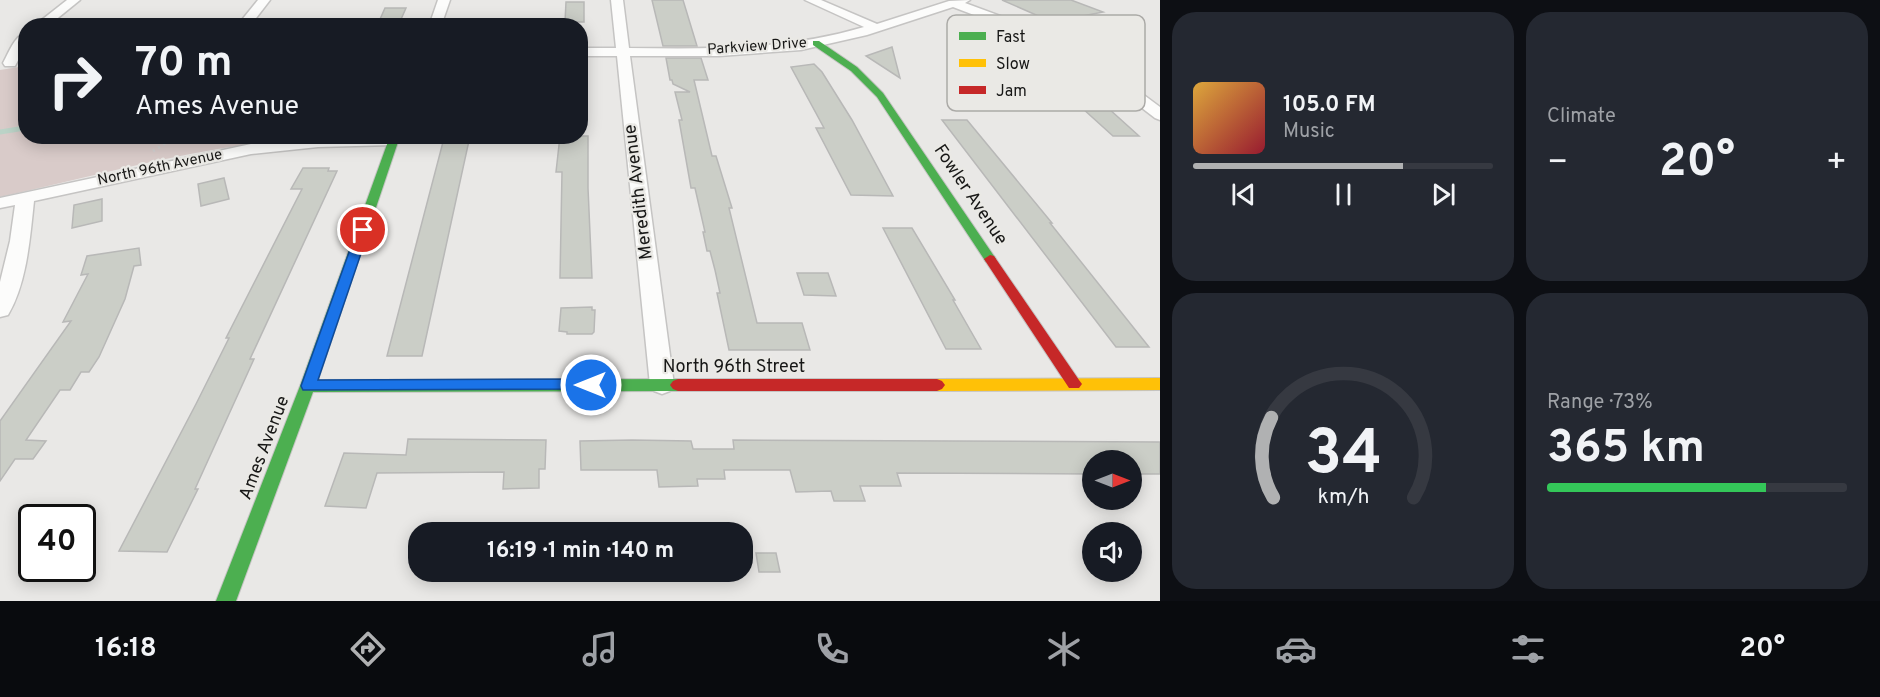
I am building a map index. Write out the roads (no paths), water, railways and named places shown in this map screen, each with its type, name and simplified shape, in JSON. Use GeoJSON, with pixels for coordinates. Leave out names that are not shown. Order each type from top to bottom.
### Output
{"type":"FeatureCollection","features":[{"type":"Feature","properties":{"kind":"street"},"geometry":{"type":"LineString","coordinates":[[50,18],[74,0]]}},
{"type":"Feature","properties":{"kind":"street"},"geometry":{"type":"LineString","coordinates":[[249,18],[264,0]]}},
{"type":"Feature","properties":{"kind":"street"},"geometry":{"type":"LineString","coordinates":[[438,18],[444,0]]}},
{"type":"Feature","properties":{"kind":"street","name":"Meredith Avenue"},"geometry":{"type":"LineString","coordinates":[[617,0],[662,385]]}},
{"type":"Feature","properties":{"kind":"street"},"geometry":{"type":"LineString","coordinates":[[811,0],[876,28]]}},
{"type":"Feature","properties":{"kind":"street"},"geometry":{"type":"LineString","coordinates":[[959,2],[990,15]]}},
{"type":"Feature","properties":{"kind":"street","name":"Parkview Drive"},"geometry":{"type":"LineString","coordinates":[[588,52],[748,51],[816,43],[876,28],[959,2]]}},
{"type":"Feature","properties":{"kind":"street","name":"Fowler Avenue"},"geometry":{"type":"LineString","coordinates":[[816,43],[854,69],[880,95],[1074,384]]}},
{"type":"Feature","properties":{"kind":"street"},"geometry":{"type":"LineString","coordinates":[[5,64],[18,46]]}},
{"type":"Feature","properties":{"kind":"street"},"geometry":{"type":"LineString","coordinates":[[1145,103],[1160,114]]}},
{"type":"Feature","properties":{"kind":"street","name":"North 96th Avenue"},"geometry":{"type":"LineString","coordinates":[[0,204],[251,149],[299,144]]}},
{"type":"Feature","properties":{"kind":"street","name":"Ames Avenue"},"geometry":{"type":"LineString","coordinates":[[226,601],[308,386],[392,144]]}},
{"type":"Feature","properties":{"kind":"street"},"geometry":{"type":"LineString","coordinates":[[0,310],[11,285],[20,248],[25,198]]}},
{"type":"Feature","properties":{"kind":"street","name":"North 96th Street"},"geometry":{"type":"LineString","coordinates":[[308,386],[1160,384]]}},
{"type":"Feature","properties":{"kind":"waterway"},"geometry":{"type":"LineString","coordinates":[[0,132],[18,129]]}}]}
